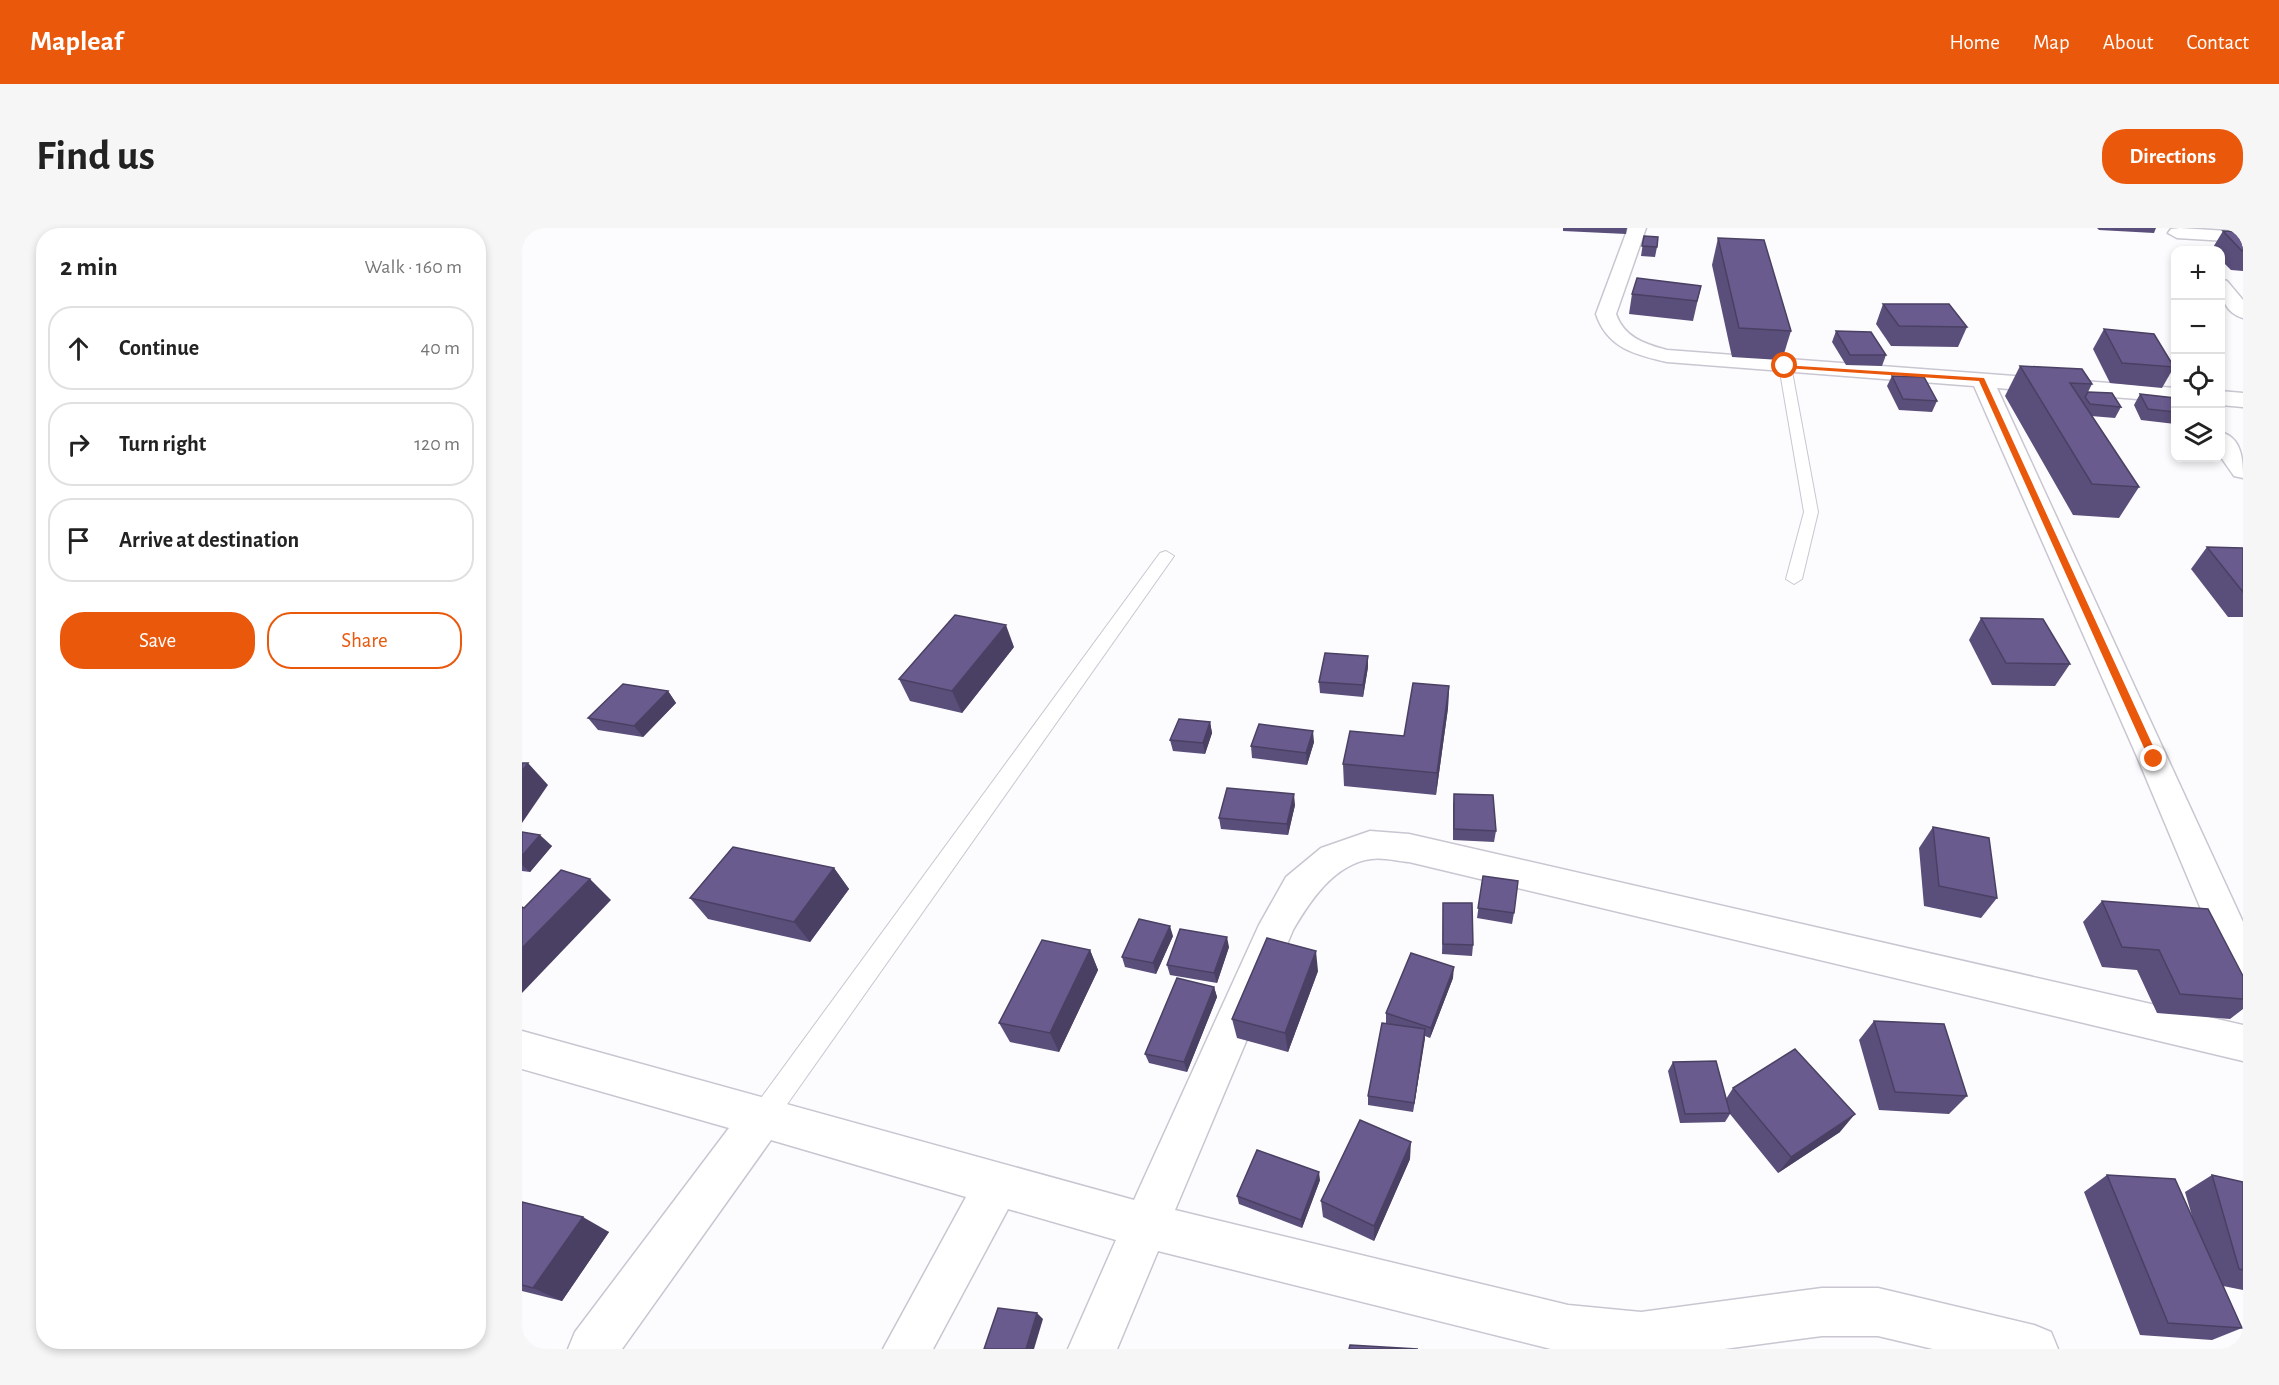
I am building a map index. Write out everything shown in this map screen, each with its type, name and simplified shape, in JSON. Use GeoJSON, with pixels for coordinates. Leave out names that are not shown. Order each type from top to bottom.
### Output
{"type":"FeatureCollection","features":[{"type":"Feature","properties":{"kind":"street"},"geometry":{"type":"LineString","coordinates":[[1636,228],[1606,314],[1609,327],[1623,340],[1641,350],[1667,356],[1785,366],[2171,395]]}},
{"type":"Feature","properties":{"kind":"street"},"geometry":{"type":"LineString","coordinates":[[2176,230],[2243,237]]}},
{"type":"Feature","properties":{"kind":"street"},"geometry":{"type":"LineString","coordinates":[[2176,230],[2189,246]]}},
{"type":"Feature","properties":{"kind":"street"},"geometry":{"type":"LineString","coordinates":[[2225,290],[2241,308]]}},
{"type":"Feature","properties":{"kind":"street"},"geometry":{"type":"LineString","coordinates":[[1982,379],[2154,759],[2243,964]]}},
{"type":"Feature","properties":{"kind":"street"},"geometry":{"type":"LineString","coordinates":[[2225,398],[2243,400]]}},
{"type":"Feature","properties":{"kind":"street"},"geometry":{"type":"LineString","coordinates":[[2225,446],[2243,471]]}},
{"type":"Feature","properties":{"kind":"street"},"geometry":{"type":"LineString","coordinates":[[1092,1349],[1277,925],[1299,887],[1333,858],[1370,845],[1409,848],[2243,1043]]}},
{"type":"Feature","properties":{"kind":"street"},"geometry":{"type":"LineString","coordinates":[[522,1050],[1147,1226],[1568,1329],[1642,1343],[1822,1312],[1878,1312],[2034,1349]]}},
{"type":"Feature","properties":{"kind":"street"},"geometry":{"type":"LineString","coordinates":[[592,1349],[762,1118]]}},
{"type":"Feature","properties":{"kind":"street"},"geometry":{"type":"LineString","coordinates":[[907,1349],[998,1183]]}},
{"type":"Feature","properties":{"kind":"lane"},"geometry":{"type":"LineString","coordinates":[[1785,366],[1811,512],[1808,536],[1794,579]]}},
{"type":"Feature","properties":{"kind":"lane"},"geometry":{"type":"LineString","coordinates":[[762,1118],[1166,556]]}},
{"type":"Feature","properties":{"kind":"building"},"geometry":{"type":"Polygon","coordinates":[[[2223,231],[2243,232],[2243,251],[2242,251],[2223,231]]]}},
{"type":"Feature","properties":{"kind":"building"},"geometry":{"type":"Polygon","coordinates":[[[1644,236],[1658,237],[1657,247],[1642,246],[1644,236]]]}},
{"type":"Feature","properties":{"kind":"building"},"geometry":{"type":"Polygon","coordinates":[[[1718,238],[1764,240],[1791,331],[1739,328],[1718,238]]]}},
{"type":"Feature","properties":{"kind":"building"},"geometry":{"type":"Polygon","coordinates":[[[1637,278],[1701,286],[1697,301],[1632,294],[1637,278]]]}},
{"type":"Feature","properties":{"kind":"building"},"geometry":{"type":"Polygon","coordinates":[[[1883,304],[1949,304],[1967,327],[1899,326],[1883,304]]]}},
{"type":"Feature","properties":{"kind":"building"},"geometry":{"type":"Polygon","coordinates":[[[2104,329],[2154,334],[2171,362],[2171,367],[2122,363],[2104,329]]]}},
{"type":"Feature","properties":{"kind":"building"},"geometry":{"type":"Polygon","coordinates":[[[1836,331],[1871,332],[1886,355],[1850,355],[1836,331]]]}},
{"type":"Feature","properties":{"kind":"building"},"geometry":{"type":"Polygon","coordinates":[[[2020,366],[2082,369],[2092,384],[2070,383],[2139,487],[2092,484],[2020,366]]]}},
{"type":"Feature","properties":{"kind":"building"},"geometry":{"type":"Polygon","coordinates":[[[1892,376],[1924,377],[1937,401],[1903,399],[1892,376]]]}},
{"type":"Feature","properties":{"kind":"building"},"geometry":{"type":"Polygon","coordinates":[[[2088,392],[2112,393],[2121,407],[2090,404],[2085,397],[2088,392]]]}},
{"type":"Feature","properties":{"kind":"building"},"geometry":{"type":"Polygon","coordinates":[[[2140,394],[2171,398],[2171,412],[2148,409],[2140,394]]]}},
{"type":"Feature","properties":{"kind":"building"},"geometry":{"type":"Polygon","coordinates":[[[2207,547],[2243,548],[2243,592],[2207,547]]]}},
{"type":"Feature","properties":{"kind":"building"},"geometry":{"type":"Polygon","coordinates":[[[955,615],[1006,625],[952,691],[899,679],[955,615]]]}},
{"type":"Feature","properties":{"kind":"building"},"geometry":{"type":"Polygon","coordinates":[[[1981,618],[2043,619],[2070,664],[2006,663],[1981,618]]]}},
{"type":"Feature","properties":{"kind":"building"},"geometry":{"type":"Polygon","coordinates":[[[1325,653],[1368,656],[1363,685],[1319,682],[1325,653]]]}},
{"type":"Feature","properties":{"kind":"building"},"geometry":{"type":"Polygon","coordinates":[[[1413,683],[1449,686],[1437,773],[1343,764],[1350,731],[1404,736],[1413,683]]]}},
{"type":"Feature","properties":{"kind":"building"},"geometry":{"type":"Polygon","coordinates":[[[623,684],[668,691],[634,726],[588,718],[623,684]]]}},
{"type":"Feature","properties":{"kind":"building"},"geometry":{"type":"Polygon","coordinates":[[[1179,719],[1210,722],[1203,743],[1170,740],[1179,719]]]}},
{"type":"Feature","properties":{"kind":"building"},"geometry":{"type":"Polygon","coordinates":[[[1259,724],[1313,731],[1306,753],[1251,746],[1259,724]]]}},
{"type":"Feature","properties":{"kind":"building"},"geometry":{"type":"Polygon","coordinates":[[[522,763],[528,763],[522,771],[522,763]]]}},
{"type":"Feature","properties":{"kind":"building"},"geometry":{"type":"Polygon","coordinates":[[[1227,788],[1294,794],[1287,824],[1219,818],[1227,788]]]}},
{"type":"Feature","properties":{"kind":"building"},"geometry":{"type":"Polygon","coordinates":[[[1454,794],[1493,795],[1496,831],[1454,829],[1454,794]]]}},
{"type":"Feature","properties":{"kind":"building"},"geometry":{"type":"Polygon","coordinates":[[[1933,827],[1989,838],[1997,898],[1939,886],[1933,827]]]}},
{"type":"Feature","properties":{"kind":"building"},"geometry":{"type":"Polygon","coordinates":[[[522,832],[540,835],[522,856],[522,832]]]}},
{"type":"Feature","properties":{"kind":"building"},"geometry":{"type":"Polygon","coordinates":[[[733,847],[834,868],[794,922],[690,898],[733,847]]]}},
{"type":"Feature","properties":{"kind":"building"},"geometry":{"type":"Polygon","coordinates":[[[561,870],[590,879],[522,948],[522,907],[524,908],[561,870]]]}},
{"type":"Feature","properties":{"kind":"building"},"geometry":{"type":"Polygon","coordinates":[[[1483,876],[1518,881],[1514,913],[1478,908],[1483,876]]]}},
{"type":"Feature","properties":{"kind":"building"},"geometry":{"type":"Polygon","coordinates":[[[2102,901],[2208,909],[2243,976],[2243,999],[2180,994],[2159,950],[2122,947],[2102,901]]]}},
{"type":"Feature","properties":{"kind":"building"},"geometry":{"type":"Polygon","coordinates":[[[1443,903],[1472,903],[1473,945],[1443,944],[1443,903]]]}},
{"type":"Feature","properties":{"kind":"building"},"geometry":{"type":"Polygon","coordinates":[[[1139,919],[1170,926],[1153,963],[1122,957],[1139,919]]]}},
{"type":"Feature","properties":{"kind":"building"},"geometry":{"type":"Polygon","coordinates":[[[1180,929],[1227,937],[1214,973],[1167,965],[1180,929]]]}},
{"type":"Feature","properties":{"kind":"building"},"geometry":{"type":"Polygon","coordinates":[[[1267,938],[1316,951],[1285,1033],[1232,1019],[1267,938]]]}},
{"type":"Feature","properties":{"kind":"building"},"geometry":{"type":"Polygon","coordinates":[[[1042,940],[1090,950],[1050,1033],[999,1023],[1042,940]]]}},
{"type":"Feature","properties":{"kind":"building"},"geometry":{"type":"Polygon","coordinates":[[[1411,953],[1454,967],[1431,1028],[1386,1013],[1411,953]]]}},
{"type":"Feature","properties":{"kind":"building"},"geometry":{"type":"Polygon","coordinates":[[[1177,978],[1214,987],[1184,1062],[1145,1054],[1177,978]]]}},
{"type":"Feature","properties":{"kind":"building"},"geometry":{"type":"Polygon","coordinates":[[[1874,1021],[1944,1024],[1967,1096],[1895,1092],[1874,1021]]]}},
{"type":"Feature","properties":{"kind":"building"},"geometry":{"type":"Polygon","coordinates":[[[1382,1023],[1425,1029],[1414,1103],[1368,1096],[1382,1023]]]}},
{"type":"Feature","properties":{"kind":"building"},"geometry":{"type":"Polygon","coordinates":[[[1795,1049],[1855,1114],[1791,1157],[1733,1088],[1795,1049]]]}},
{"type":"Feature","properties":{"kind":"building"},"geometry":{"type":"Polygon","coordinates":[[[1716,1061],[1730,1113],[1685,1114],[1673,1062],[1716,1061]]]}},
{"type":"Feature","properties":{"kind":"building"},"geometry":{"type":"Polygon","coordinates":[[[1360,1120],[1411,1142],[1374,1226],[1321,1201],[1360,1120]]]}},
{"type":"Feature","properties":{"kind":"building"},"geometry":{"type":"Polygon","coordinates":[[[1257,1150],[1319,1172],[1301,1220],[1237,1196],[1257,1150]]]}},
{"type":"Feature","properties":{"kind":"building"},"geometry":{"type":"Polygon","coordinates":[[[2107,1175],[2175,1179],[2242,1328],[2168,1323],[2107,1175]]]}},
{"type":"Feature","properties":{"kind":"building"},"geometry":{"type":"Polygon","coordinates":[[[2212,1175],[2243,1182],[2243,1270],[2239,1269],[2212,1175]]]}},
{"type":"Feature","properties":{"kind":"building"},"geometry":{"type":"Polygon","coordinates":[[[522,1202],[583,1217],[533,1288],[522,1285],[522,1202]]]}},
{"type":"Feature","properties":{"kind":"building"},"geometry":{"type":"Polygon","coordinates":[[[998,1308],[1037,1313],[1026,1349],[984,1349],[998,1308]]]}},
{"type":"Feature","properties":{"kind":"building"},"geometry":{"type":"Polygon","coordinates":[[[1350,1345],[1418,1349],[1349,1349],[1350,1345]]]}},
{"type":"Feature","properties":{"kind":"route"},"geometry":{"type":"LineString","coordinates":[[1785,366],[1982,379],[2154,759]]}}]}
